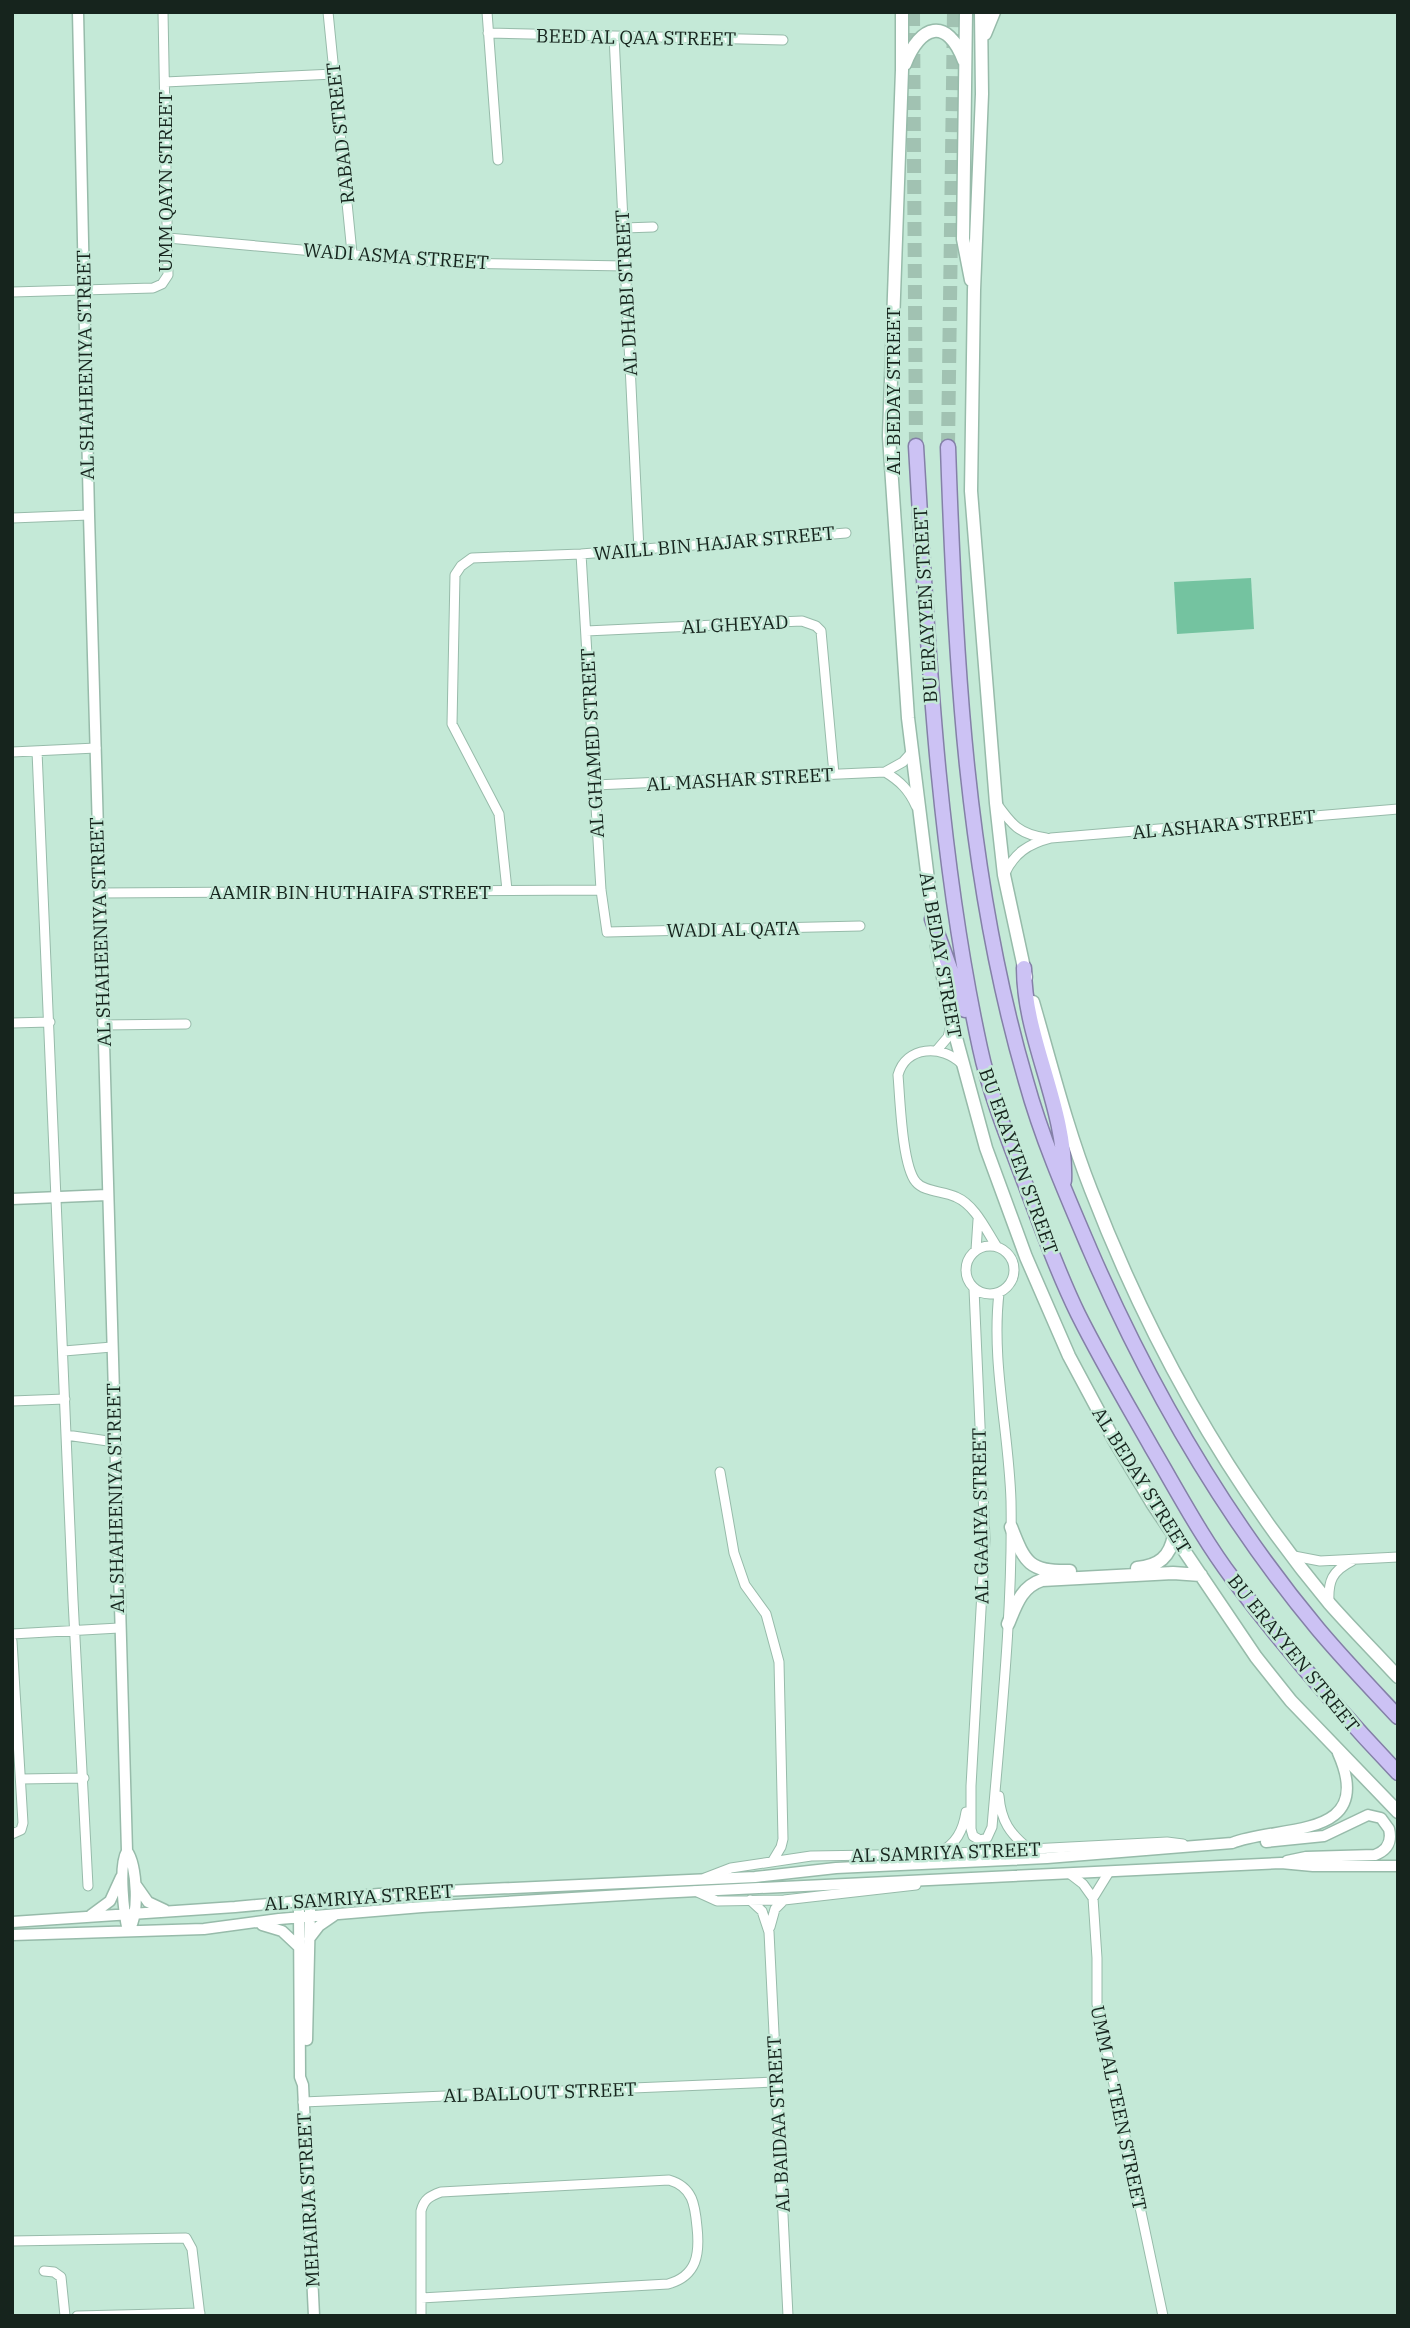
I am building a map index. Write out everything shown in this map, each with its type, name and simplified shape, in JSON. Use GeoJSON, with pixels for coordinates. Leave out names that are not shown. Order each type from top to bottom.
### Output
{"type":"FeatureCollection","features":[{"type":"Feature","properties":{"kind":"highway","name":"BU ERAYYEN STREET"},"geometry":{"type":"LineString","coordinates":[[916,446],[933,726],[941,802],[981,1052],[1011,1146],[1058,1268],[1097,1352],[1175,1489],[1233,1578],[1288,1651],[1345,1718],[1398,1773]]}},
{"type":"Feature","properties":{"kind":"highway","name":"BU ERAYYEN STREET"},"geometry":{"type":"LineString","coordinates":[[948,447],[963,721],[976,843],[990,928],[1025,1079],[1064,1189],[1133,1347],[1181,1433],[1293,1597],[1398,1717]]}},
{"type":"Feature","properties":{"kind":"highway"},"geometry":{"type":"LineString","coordinates":[[932,919],[981,1052]]}},
{"type":"Feature","properties":{"kind":"highway"},"geometry":{"type":"LineString","coordinates":[[1024,968],[1027,1002],[1062,1143],[1064,1189]]}},
{"type":"Feature","properties":{"kind":"main road"},"geometry":{"type":"LineString","coordinates":[[891,12],[902,30]]}},
{"type":"Feature","properties":{"kind":"main road","name":"AL BEDAY STREET"},"geometry":{"type":"LineString","coordinates":[[902,12],[888,436],[918,809],[932,919],[963,1065],[986,1148],[1026,1257],[1069,1356],[1114,1440],[1256,1657],[1291,1701],[1398,1812]]}},
{"type":"Feature","properties":{"kind":"main road"},"geometry":{"type":"LineString","coordinates":[[965,12],[963,239],[966,263],[974,290]]}},
{"type":"Feature","properties":{"kind":"main road"},"geometry":{"type":"LineString","coordinates":[[981,12],[982,94],[974,290],[971,491],[996,803],[1004,875],[1024,968],[1090,1188],[1169,1366],[1212,1440],[1294,1556],[1329,1602],[1398,1677]]}},
{"type":"Feature","properties":{"kind":"main road"},"geometry":{"type":"LineString","coordinates":[[981,47],[994,12]]}},
{"type":"Feature","properties":{"kind":"main road"},"geometry":{"type":"LineString","coordinates":[[902,70],[915,43],[920,37],[933,31],[941,31],[950,36],[960,48],[965,65]]}},
{"type":"Feature","properties":{"kind":"main road"},"geometry":{"type":"LineString","coordinates":[[1011,1527],[1025,1560],[1037,1569],[1055,1571],[1154,1565],[1171,1548],[1174,1535]]}},
{"type":"Feature","properties":{"kind":"main road"},"geometry":{"type":"LineString","coordinates":[[1008,1624],[1025,1589],[1042,1580],[1172,1573],[1201,1575]]}},
{"type":"Feature","properties":{"kind":"street","name":"AL SHAHEENIYA STREET"},"geometry":{"type":"LineString","coordinates":[[78,12],[119,1628],[127,1851],[135,1884],[130,1913]]}},
{"type":"Feature","properties":{"kind":"street","name":"UMM QAYN STREET"},"geometry":{"type":"LineString","coordinates":[[12,292],[153,288],[162,284],[168,275],[163,12]]}},
{"type":"Feature","properties":{"kind":"street","name":"RABAD STREET"},"geometry":{"type":"LineString","coordinates":[[328,12],[352,253]]}},
{"type":"Feature","properties":{"kind":"street"},"geometry":{"type":"LineString","coordinates":[[487,12],[498,160]]}},
{"type":"Feature","properties":{"kind":"street","name":"BEED AL QAA STREET"},"geometry":{"type":"LineString","coordinates":[[488,33],[783,40]]}},
{"type":"Feature","properties":{"kind":"street","name":"AL DHABI STREET"},"geometry":{"type":"LineString","coordinates":[[614,36],[639,550]]}},
{"type":"Feature","properties":{"kind":"street"},"geometry":{"type":"LineString","coordinates":[[165,82],[334,74]]}},
{"type":"Feature","properties":{"kind":"street"},"geometry":{"type":"LineString","coordinates":[[624,228],[653,227]]}},
{"type":"Feature","properties":{"kind":"street","name":"WADI ASMA STREET"},"geometry":{"type":"LineString","coordinates":[[168,238],[449,263],[626,266]]}},
{"type":"Feature","properties":{"kind":"street"},"geometry":{"type":"LineString","coordinates":[[12,518],[89,515]]}},
{"type":"Feature","properties":{"kind":"street","name":"WAILL BIN HAJAR STREET"},"geometry":{"type":"LineString","coordinates":[[507,890],[500,817],[452,724],[455,575],[461,566],[472,558],[581,554],[846,533]]}},
{"type":"Feature","properties":{"kind":"street","name":"AL GHAMED STREET"},"geometry":{"type":"LineString","coordinates":[[581,554],[601,890],[607,932]]}},
{"type":"Feature","properties":{"kind":"street","name":"AL GHEYAD"},"geometry":{"type":"LineString","coordinates":[[586,631],[802,621],[816,626],[821,631],[834,774]]}},
{"type":"Feature","properties":{"kind":"street"},"geometry":{"type":"LineString","coordinates":[[12,752],[96,748]]}},
{"type":"Feature","properties":{"kind":"street"},"geometry":{"type":"LineString","coordinates":[[37,751],[88,1886]]}},
{"type":"Feature","properties":{"kind":"street"},"geometry":{"type":"LineString","coordinates":[[912,752],[903,762],[885,772],[899,781],[911,794],[918,809]]}},
{"type":"Feature","properties":{"kind":"street","name":"AL MASHAR STREET"},"geometry":{"type":"LineString","coordinates":[[595,785],[885,772]]}},
{"type":"Feature","properties":{"kind":"street","name":"AL ASHARA STREET"},"geometry":{"type":"LineString","coordinates":[[996,803],[1013,826],[1031,836],[1051,838]]}},
{"type":"Feature","properties":{"kind":"street","name":"AL ASHARA STREET"},"geometry":{"type":"LineString","coordinates":[[1004,875],[1018,854],[1033,843],[1051,838],[1398,808]]}},
{"type":"Feature","properties":{"kind":"street","name":"AAMIR BIN HUTHAIFA STREET"},"geometry":{"type":"LineString","coordinates":[[100,893],[601,890]]}},
{"type":"Feature","properties":{"kind":"street","name":"WADI AL QATA"},"geometry":{"type":"LineString","coordinates":[[607,932],[860,926]]}},
{"type":"Feature","properties":{"kind":"street"},"geometry":{"type":"LineString","coordinates":[[12,1023],[50,1021]]}},
{"type":"Feature","properties":{"kind":"street"},"geometry":{"type":"LineString","coordinates":[[937,1050],[948,1037],[952,1023]]}},
{"type":"Feature","properties":{"kind":"street"},"geometry":{"type":"LineString","coordinates":[[103,1025],[186,1024]]}},
{"type":"Feature","properties":{"kind":"street"},"geometry":{"type":"LineString","coordinates":[[963,1065],[955,1057],[937,1050],[911,1056],[901,1065],[898,1075],[907,1165],[914,1180],[920,1185],[968,1204],[997,1247]]}},
{"type":"Feature","properties":{"kind":"street"},"geometry":{"type":"LineString","coordinates":[[12,1199],[107,1195]]}},
{"type":"Feature","properties":{"kind":"street"},"geometry":{"type":"LineString","coordinates":[[976,1250],[978,1219]]}},
{"type":"Feature","properties":{"kind":"street"},"geometry":{"type":"LineString","coordinates":[[986,1246],[997,1247],[1006,1251],[1015,1269],[1008,1287],[990,1295],[974,1289],[967,1280],[965,1269],[976,1250],[986,1246]]}},
{"type":"Feature","properties":{"kind":"street","name":"AL GAAIYA STREET"},"geometry":{"type":"LineString","coordinates":[[974,1289],[985,1552],[971,1786],[971,1833],[976,1839],[984,1840],[991,1832],[997,1770],[1008,1624],[1011,1527],[1009,1460],[997,1331],[999,1293]]}},
{"type":"Feature","properties":{"kind":"street"},"geometry":{"type":"LineString","coordinates":[[64,1351],[112,1347]]}},
{"type":"Feature","properties":{"kind":"street"},"geometry":{"type":"LineString","coordinates":[[12,1401],[65,1399]]}},
{"type":"Feature","properties":{"kind":"street"},"geometry":{"type":"LineString","coordinates":[[66,1435],[115,1442]]}},
{"type":"Feature","properties":{"kind":"street"},"geometry":{"type":"LineString","coordinates":[[720,1472],[734,1553],[746,1585],[766,1614],[779,1662],[783,1839],[772,1862]]}},
{"type":"Feature","properties":{"kind":"street"},"geometry":{"type":"LineString","coordinates":[[1294,1556],[1314,1561],[1398,1557]]}},
{"type":"Feature","properties":{"kind":"street"},"geometry":{"type":"LineString","coordinates":[[1329,1602],[1328,1587],[1333,1574],[1356,1559]]}},
{"type":"Feature","properties":{"kind":"street"},"geometry":{"type":"LineString","coordinates":[[12,1634],[119,1628]]}},
{"type":"Feature","properties":{"kind":"street"},"geometry":{"type":"LineString","coordinates":[[12,1641],[23,1823],[21,1830],[12,1834]]}},
{"type":"Feature","properties":{"kind":"street","name":"AL SAMRIYA STREET"},"geometry":{"type":"LineString","coordinates":[[12,1922],[304,1900],[569,1884],[755,1877],[836,1868],[1047,1858],[1233,1843],[1310,1827],[1336,1813],[1345,1798],[1347,1788],[1347,1777],[1337,1750]]}},
{"type":"Feature","properties":{"kind":"street","name":"AL GAAIYA STREET"},"geometry":{"type":"LineString","coordinates":[[997,1770],[1004,1823],[1014,1837],[1029,1849]]}},
{"type":"Feature","properties":{"kind":"street"},"geometry":{"type":"LineString","coordinates":[[21,1779],[84,1778]]}},
{"type":"Feature","properties":{"kind":"street","name":"AL GAAIYA STREET"},"geometry":{"type":"LineString","coordinates":[[937,1854],[952,1845],[963,1828],[971,1786]]}},
{"type":"Feature","properties":{"kind":"street"},"geometry":{"type":"LineString","coordinates":[[1233,1843],[1317,1837],[1334,1832],[1368,1815],[1381,1818],[1390,1829],[1391,1840],[1388,1845],[1375,1854],[1306,1857],[1281,1863]]}},
{"type":"Feature","properties":{"kind":"street"},"geometry":{"type":"LineString","coordinates":[[783,1839],[799,1857]]}},
{"type":"Feature","properties":{"kind":"street","name":"AL SAMRIYA STREET"},"geometry":{"type":"LineString","coordinates":[[705,1878],[720,1870],[799,1857],[937,1854],[1167,1842],[1190,1846]]}},
{"type":"Feature","properties":{"kind":"street","name":"AL SHAHEENIYA STREET"},"geometry":{"type":"LineString","coordinates":[[127,1851],[124,1855],[123,1871],[134,1922],[128,1931]]}},
{"type":"Feature","properties":{"kind":"street","name":"AL SAMRIYA STREET"},"geometry":{"type":"LineString","coordinates":[[12,1935],[235,1927],[340,1914],[694,1891],[1281,1863],[1398,1867]]}},
{"type":"Feature","properties":{"kind":"street"},"geometry":{"type":"LineString","coordinates":[[90,1916],[110,1901],[123,1871]]}},
{"type":"Feature","properties":{"kind":"street"},"geometry":{"type":"LineString","coordinates":[[1093,1898],[1100,1882],[1109,1872]]}},
{"type":"Feature","properties":{"kind":"street"},"geometry":{"type":"LineString","coordinates":[[1070,1874],[1083,1884],[1093,1898]]}},
{"type":"Feature","properties":{"kind":"street","name":"AL SAMRIYA STREET"},"geometry":{"type":"LineString","coordinates":[[694,1891],[717,1901],[785,1900],[890,1889],[931,1880]]}},
{"type":"Feature","properties":{"kind":"street"},"geometry":{"type":"LineString","coordinates":[[135,1884],[150,1904],[171,1912]]}},
{"type":"Feature","properties":{"kind":"street"},"geometry":{"type":"LineString","coordinates":[[569,1884],[570,1898]]}},
{"type":"Feature","properties":{"kind":"street","name":"UMM AL TEEN STREET"},"geometry":{"type":"LineString","coordinates":[[1093,1898],[1097,2004],[1163,2316]]}},
{"type":"Feature","properties":{"kind":"street","name":"MEHAIRJA STREET"},"geometry":{"type":"LineString","coordinates":[[304,1900],[309,1939],[303,2102],[314,2316]]}},
{"type":"Feature","properties":{"kind":"street","name":"AL BAIDAA STREET"},"geometry":{"type":"LineString","coordinates":[[750,1900],[762,1911],[769,1932]]}},
{"type":"Feature","properties":{"kind":"street","name":"AL BAIDAA STREET"},"geometry":{"type":"LineString","coordinates":[[785,1900],[772,1916],[769,1932],[788,2316]]}},
{"type":"Feature","properties":{"kind":"street"},"geometry":{"type":"LineString","coordinates":[[309,1939],[325,1921],[340,1914]]}},
{"type":"Feature","properties":{"kind":"street","name":"MEHAIRJA STREET"},"geometry":{"type":"LineString","coordinates":[[303,2085],[300,2077],[299,1947],[305,1917]]}},
{"type":"Feature","properties":{"kind":"street"},"geometry":{"type":"LineString","coordinates":[[235,1927],[266,1925],[277,1928],[299,1947]]}},
{"type":"Feature","properties":{"kind":"street","name":"AL BALLOUT STREET"},"geometry":{"type":"LineString","coordinates":[[303,2102],[776,2082]]}},
{"type":"Feature","properties":{"kind":"street"},"geometry":{"type":"LineString","coordinates":[[421,2298],[667,2284],[677,2281],[692,2269],[697,2260],[695,2202],[684,2187],[668,2180],[440,2192],[432,2195],[426,2200],[421,2211],[421,2298],[421,2316]]}},
{"type":"Feature","properties":{"kind":"street"},"geometry":{"type":"LineString","coordinates":[[12,2241],[186,2238],[192,2249],[200,2314],[77,2316]]}},
{"type":"Feature","properties":{"kind":"street"},"geometry":{"type":"LineString","coordinates":[[44,2272],[54,2272],[61,2277],[65,2316]]}},
{"type":"Feature","properties":{"kind":"green space"},"geometry":{"type":"Polygon","coordinates":[[[1251,578],[1254,629],[1177,634],[1174,582],[1251,578]]]}},
{"type":"Feature","properties":{"kind":"tunnel"},"geometry":{"type":"LineString","coordinates":[[913,12],[916,446]]}},
{"type":"Feature","properties":{"kind":"tunnel"},"geometry":{"type":"LineString","coordinates":[[948,447],[954,12]]}}]}
